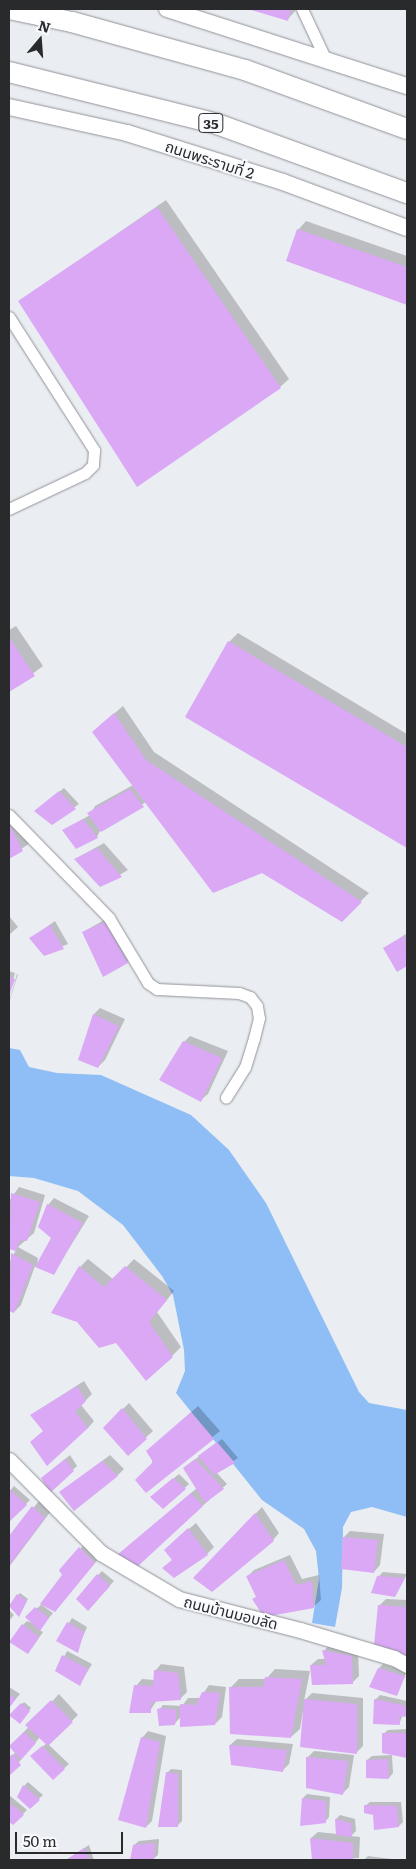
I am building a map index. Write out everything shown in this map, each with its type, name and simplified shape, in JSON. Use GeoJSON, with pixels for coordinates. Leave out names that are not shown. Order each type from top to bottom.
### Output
{"type":"FeatureCollection","features":[{"type":"Feature","properties":{"kind":"highway"},"geometry":{"type":"LineString","coordinates":[[9,10],[72,22],[245,70],[407,129]]}},
{"type":"Feature","properties":{"kind":"highway","name":"35"},"geometry":{"type":"LineString","coordinates":[[9,72],[217,124],[407,193]]}},
{"type":"Feature","properties":{"kind":"main road"},"geometry":{"type":"LineString","coordinates":[[168,9],[407,86]]}},
{"type":"Feature","properties":{"kind":"main road","name":"ถนนพระรามที่ 2"},"geometry":{"type":"LineString","coordinates":[[9,107],[127,132],[282,182],[407,228]]}},
{"type":"Feature","properties":{"kind":"street"},"geometry":{"type":"LineString","coordinates":[[302,9],[324,58]]}},
{"type":"Feature","properties":{"kind":"street"},"geometry":{"type":"LineString","coordinates":[[9,317],[94,450],[93,465],[85,473],[9,508]]}},
{"type":"Feature","properties":{"kind":"street"},"geometry":{"type":"LineString","coordinates":[[9,816],[109,918],[148,983],[157,989],[239,993],[250,997],[257,1006],[259,1018],[245,1067],[226,1097]]}},
{"type":"Feature","properties":{"kind":"street","name":"ถนนบ้านมอบลัด"},"geometry":{"type":"LineString","coordinates":[[9,1460],[100,1552],[179,1600],[300,1630],[394,1658],[407,1665]]}},
{"type":"Feature","properties":{"kind":"water"},"geometry":{"type":"Polygon","coordinates":[[[9,1048],[20,1050],[29,1067],[57,1073],[101,1075],[191,1115],[229,1150],[266,1203],[359,1392],[369,1403],[407,1410],[407,1517],[372,1507],[351,1512],[343,1527],[342,1588],[335,1627],[312,1623],[319,1579],[316,1551],[304,1529],[262,1500],[176,1393],[185,1371],[184,1350],[173,1295],[162,1276],[123,1225],[78,1191],[34,1178],[9,1176],[9,1048]]]}},
{"type":"Feature","properties":{"kind":"building"},"geometry":{"type":"Polygon","coordinates":[[[248,9],[291,9],[288,21],[248,9]]]}},
{"type":"Feature","properties":{"kind":"building"},"geometry":{"type":"Polygon","coordinates":[[[157,207],[281,388],[137,487],[18,301],[157,207]]]}},
{"type":"Feature","properties":{"kind":"building"},"geometry":{"type":"Polygon","coordinates":[[[297,229],[407,267],[407,305],[286,261],[297,229]]]}},
{"type":"Feature","properties":{"kind":"building"},"geometry":{"type":"Polygon","coordinates":[[[9,637],[35,676],[9,692],[9,637]]]}},
{"type":"Feature","properties":{"kind":"building"},"geometry":{"type":"Polygon","coordinates":[[[228,641],[407,747],[407,848],[185,717],[228,641]]]}},
{"type":"Feature","properties":{"kind":"building"},"geometry":{"type":"Polygon","coordinates":[[[114,713],[146,760],[362,902],[342,922],[262,873],[213,893],[92,732],[114,713]]]}},
{"type":"Feature","properties":{"kind":"building"},"geometry":{"type":"Polygon","coordinates":[[[130,789],[144,807],[101,832],[87,813],[130,789]]]}},
{"type":"Feature","properties":{"kind":"building"},"geometry":{"type":"Polygon","coordinates":[[[59,791],[76,809],[52,825],[34,811],[59,791]]]}},
{"type":"Feature","properties":{"kind":"building"},"geometry":{"type":"Polygon","coordinates":[[[83,819],[98,838],[76,849],[62,830],[83,819]]]}},
{"type":"Feature","properties":{"kind":"building"},"geometry":{"type":"Polygon","coordinates":[[[9,823],[23,851],[9,859],[9,823]]]}},
{"type":"Feature","properties":{"kind":"building"},"geometry":{"type":"Polygon","coordinates":[[[97,848],[122,877],[100,887],[74,859],[97,848]]]}},
{"type":"Feature","properties":{"kind":"building"},"geometry":{"type":"Polygon","coordinates":[[[105,922],[128,963],[103,977],[82,932],[105,922]]]}},
{"type":"Feature","properties":{"kind":"building"},"geometry":{"type":"Polygon","coordinates":[[[50,925],[64,949],[44,956],[29,938],[50,925]]]}},
{"type":"Feature","properties":{"kind":"building"},"geometry":{"type":"Polygon","coordinates":[[[405,935],[407,966],[397,972],[383,948],[405,935]]]}},
{"type":"Feature","properties":{"kind":"building"},"geometry":{"type":"Polygon","coordinates":[[[9,977],[15,979],[9,996],[9,977]]]}},
{"type":"Feature","properties":{"kind":"building"},"geometry":{"type":"Polygon","coordinates":[[[93,1014],[119,1026],[98,1068],[78,1060],[93,1014]]]}},
{"type":"Feature","properties":{"kind":"building"},"geometry":{"type":"Polygon","coordinates":[[[183,1041],[222,1058],[201,1102],[159,1080],[183,1041]]]}},
{"type":"Feature","properties":{"kind":"building"},"geometry":{"type":"Polygon","coordinates":[[[11,1193],[40,1202],[27,1241],[20,1240],[16,1251],[9,1249],[11,1193]]]}},
{"type":"Feature","properties":{"kind":"building"},"geometry":{"type":"Polygon","coordinates":[[[47,1204],[83,1223],[54,1275],[35,1267],[51,1238],[38,1227],[47,1204]]]}},
{"type":"Feature","properties":{"kind":"building"},"geometry":{"type":"Polygon","coordinates":[[[11,1253],[33,1265],[14,1313],[9,1311],[11,1253]]]}},
{"type":"Feature","properties":{"kind":"building"},"geometry":{"type":"Polygon","coordinates":[[[79,1266],[104,1287],[125,1266],[167,1300],[149,1322],[173,1357],[146,1381],[116,1343],[99,1348],[77,1322],[51,1313],[79,1266]]]}},
{"type":"Feature","properties":{"kind":"building"},"geometry":{"type":"Polygon","coordinates":[[[77,1386],[86,1401],[75,1412],[88,1428],[47,1466],[30,1442],[43,1431],[30,1415],[77,1386]]]}},
{"type":"Feature","properties":{"kind":"building"},"geometry":{"type":"Polygon","coordinates":[[[122,1408],[147,1439],[128,1456],[103,1428],[122,1408]]]}},
{"type":"Feature","properties":{"kind":"building"},"geometry":{"type":"Polygon","coordinates":[[[191,1412],[214,1439],[146,1493],[135,1480],[153,1462],[146,1451],[191,1412]]]}},
{"type":"Feature","properties":{"kind":"building"},"geometry":{"type":"Polygon","coordinates":[[[217,1442],[235,1463],[214,1475],[198,1456],[217,1442]]]}},
{"type":"Feature","properties":{"kind":"building"},"geometry":{"type":"Polygon","coordinates":[[[65,1459],[74,1471],[50,1493],[41,1478],[65,1459]]]}},
{"type":"Feature","properties":{"kind":"building"},"geometry":{"type":"Polygon","coordinates":[[[195,1459],[224,1489],[205,1503],[183,1468],[195,1459]]]}},
{"type":"Feature","properties":{"kind":"building"},"geometry":{"type":"Polygon","coordinates":[[[102,1461],[118,1476],[74,1511],[59,1492],[102,1461]]]}},
{"type":"Feature","properties":{"kind":"building"},"geometry":{"type":"Polygon","coordinates":[[[173,1478],[186,1489],[163,1509],[150,1497],[173,1478]]]}},
{"type":"Feature","properties":{"kind":"building"},"geometry":{"type":"Polygon","coordinates":[[[9,1489],[27,1505],[9,1522],[9,1489]]]}},
{"type":"Feature","properties":{"kind":"building"},"geometry":{"type":"Polygon","coordinates":[[[191,1493],[203,1506],[136,1568],[117,1555],[191,1493]]]}},
{"type":"Feature","properties":{"kind":"building"},"geometry":{"type":"Polygon","coordinates":[[[32,1506],[45,1518],[9,1566],[9,1536],[32,1506]]]}},
{"type":"Feature","properties":{"kind":"building"},"geometry":{"type":"Polygon","coordinates":[[[255,1513],[274,1541],[212,1592],[193,1578],[255,1513]]]}},
{"type":"Feature","properties":{"kind":"building"},"geometry":{"type":"Polygon","coordinates":[[[188,1528],[208,1555],[174,1578],[162,1568],[172,1560],[164,1550],[188,1528]]]}},
{"type":"Feature","properties":{"kind":"building"},"geometry":{"type":"Polygon","coordinates":[[[343,1537],[378,1540],[374,1573],[341,1569],[343,1537]]]}},
{"type":"Feature","properties":{"kind":"building"},"geometry":{"type":"Polygon","coordinates":[[[79,1547],[95,1563],[55,1612],[40,1604],[62,1575],[59,1570],[79,1547]]]}},
{"type":"Feature","properties":{"kind":"building"},"geometry":{"type":"Polygon","coordinates":[[[284,1560],[296,1585],[312,1581],[314,1608],[264,1617],[252,1599],[256,1597],[246,1576],[284,1560]]]}},
{"type":"Feature","properties":{"kind":"building"},"geometry":{"type":"Polygon","coordinates":[[[97,1574],[110,1586],[88,1611],[76,1599],[97,1574]]]}},
{"type":"Feature","properties":{"kind":"building"},"geometry":{"type":"Polygon","coordinates":[[[377,1576],[405,1578],[395,1597],[371,1593],[377,1576]]]}},
{"type":"Feature","properties":{"kind":"building"},"geometry":{"type":"Polygon","coordinates":[[[17,1594],[27,1601],[19,1617],[9,1606],[17,1594]]]}},
{"type":"Feature","properties":{"kind":"building"},"geometry":{"type":"Polygon","coordinates":[[[378,1605],[407,1607],[407,1657],[374,1645],[378,1605]]]}},
{"type":"Feature","properties":{"kind":"building"},"geometry":{"type":"Polygon","coordinates":[[[35,1607],[49,1618],[40,1631],[25,1617],[35,1607]]]}},
{"type":"Feature","properties":{"kind":"building"},"geometry":{"type":"Polygon","coordinates":[[[67,1622],[84,1632],[78,1653],[56,1641],[67,1622]]]}},
{"type":"Feature","properties":{"kind":"building"},"geometry":{"type":"Polygon","coordinates":[[[22,1624],[39,1637],[28,1654],[9,1642],[22,1624]]]}},
{"type":"Feature","properties":{"kind":"building"},"geometry":{"type":"Polygon","coordinates":[[[322,1650],[352,1656],[353,1684],[312,1685],[310,1665],[326,1665],[322,1650]]]}},
{"type":"Feature","properties":{"kind":"building"},"geometry":{"type":"Polygon","coordinates":[[[62,1655],[88,1669],[80,1686],[55,1671],[62,1655]]]}},
{"type":"Feature","properties":{"kind":"building"},"geometry":{"type":"Polygon","coordinates":[[[378,1668],[405,1676],[397,1696],[369,1687],[378,1668]]]}},
{"type":"Feature","properties":{"kind":"building"},"geometry":{"type":"Polygon","coordinates":[[[154,1670],[178,1673],[181,1700],[151,1702],[151,1713],[129,1713],[134,1685],[153,1686],[154,1670]]]}},
{"type":"Feature","properties":{"kind":"building"},"geometry":{"type":"Polygon","coordinates":[[[265,1677],[302,1679],[291,1738],[230,1734],[229,1687],[263,1687],[265,1677]]]}},
{"type":"Feature","properties":{"kind":"building"},"geometry":{"type":"Polygon","coordinates":[[[202,1692],[220,1693],[215,1725],[180,1727],[180,1704],[196,1705],[202,1692]]]}},
{"type":"Feature","properties":{"kind":"building"},"geometry":{"type":"Polygon","coordinates":[[[9,1694],[16,1699],[9,1708],[9,1694]]]}},
{"type":"Feature","properties":{"kind":"building"},"geometry":{"type":"Polygon","coordinates":[[[304,1699],[357,1704],[357,1754],[300,1747],[304,1699]]]}},
{"type":"Feature","properties":{"kind":"building"},"geometry":{"type":"Polygon","coordinates":[[[374,1699],[407,1706],[407,1717],[399,1716],[400,1725],[373,1724],[374,1699]]]}},
{"type":"Feature","properties":{"kind":"building"},"geometry":{"type":"Polygon","coordinates":[[[51,1700],[73,1722],[48,1746],[25,1725],[51,1700]]]}},
{"type":"Feature","properties":{"kind":"building"},"geometry":{"type":"Polygon","coordinates":[[[21,1703],[30,1711],[20,1724],[9,1715],[21,1703]]]}},
{"type":"Feature","properties":{"kind":"building"},"geometry":{"type":"Polygon","coordinates":[[[157,1709],[177,1710],[175,1725],[159,1726],[157,1709]]]}},
{"type":"Feature","properties":{"kind":"building"},"geometry":{"type":"Polygon","coordinates":[[[24,1732],[36,1743],[21,1760],[9,1746],[24,1732]]]}},
{"type":"Feature","properties":{"kind":"building"},"geometry":{"type":"Polygon","coordinates":[[[382,1733],[407,1733],[407,1758],[382,1753],[382,1733]]]}},
{"type":"Feature","properties":{"kind":"building"},"geometry":{"type":"Polygon","coordinates":[[[141,1737],[160,1742],[146,1828],[118,1820],[141,1737]]]}},
{"type":"Feature","properties":{"kind":"building"},"geometry":{"type":"Polygon","coordinates":[[[229,1745],[287,1750],[283,1772],[231,1765],[229,1745]]]}},
{"type":"Feature","properties":{"kind":"building"},"geometry":{"type":"Polygon","coordinates":[[[42,1746],[65,1769],[53,1780],[30,1756],[42,1746]]]}},
{"type":"Feature","properties":{"kind":"building"},"geometry":{"type":"Polygon","coordinates":[[[13,1754],[21,1765],[9,1776],[9,1757],[13,1754]]]}},
{"type":"Feature","properties":{"kind":"building"},"geometry":{"type":"Polygon","coordinates":[[[306,1757],[348,1761],[343,1795],[306,1788],[306,1757]]]}},
{"type":"Feature","properties":{"kind":"building"},"geometry":{"type":"Polygon","coordinates":[[[388,1759],[389,1779],[366,1778],[366,1760],[388,1759]]]}},
{"type":"Feature","properties":{"kind":"building"},"geometry":{"type":"Polygon","coordinates":[[[166,1772],[178,1774],[178,1827],[158,1827],[166,1772]]]}},
{"type":"Feature","properties":{"kind":"building"},"geometry":{"type":"Polygon","coordinates":[[[23,1785],[40,1800],[30,1809],[17,1797],[23,1785]]]}},
{"type":"Feature","properties":{"kind":"building"},"geometry":{"type":"Polygon","coordinates":[[[302,1798],[326,1801],[326,1823],[300,1826],[302,1798]]]}},
{"type":"Feature","properties":{"kind":"building"},"geometry":{"type":"Polygon","coordinates":[[[9,1802],[24,1815],[13,1825],[9,1822],[9,1802]]]}},
{"type":"Feature","properties":{"kind":"building"},"geometry":{"type":"Polygon","coordinates":[[[364,1805],[397,1806],[399,1827],[374,1830],[373,1815],[364,1813],[364,1805]]]}},
{"type":"Feature","properties":{"kind":"building"},"geometry":{"type":"Polygon","coordinates":[[[335,1819],[351,1823],[352,1837],[336,1835],[335,1819]]]}},
{"type":"Feature","properties":{"kind":"building"},"geometry":{"type":"Polygon","coordinates":[[[310,1838],[353,1843],[353,1860],[312,1860],[310,1838]]]}},
{"type":"Feature","properties":{"kind":"building"},"geometry":{"type":"Polygon","coordinates":[[[155,1843],[154,1860],[130,1860],[133,1845],[155,1843]]]}},
{"type":"Feature","properties":{"kind":"building"},"geometry":{"type":"Polygon","coordinates":[[[84,1848],[90,1860],[66,1860],[84,1848]]]}}]}
